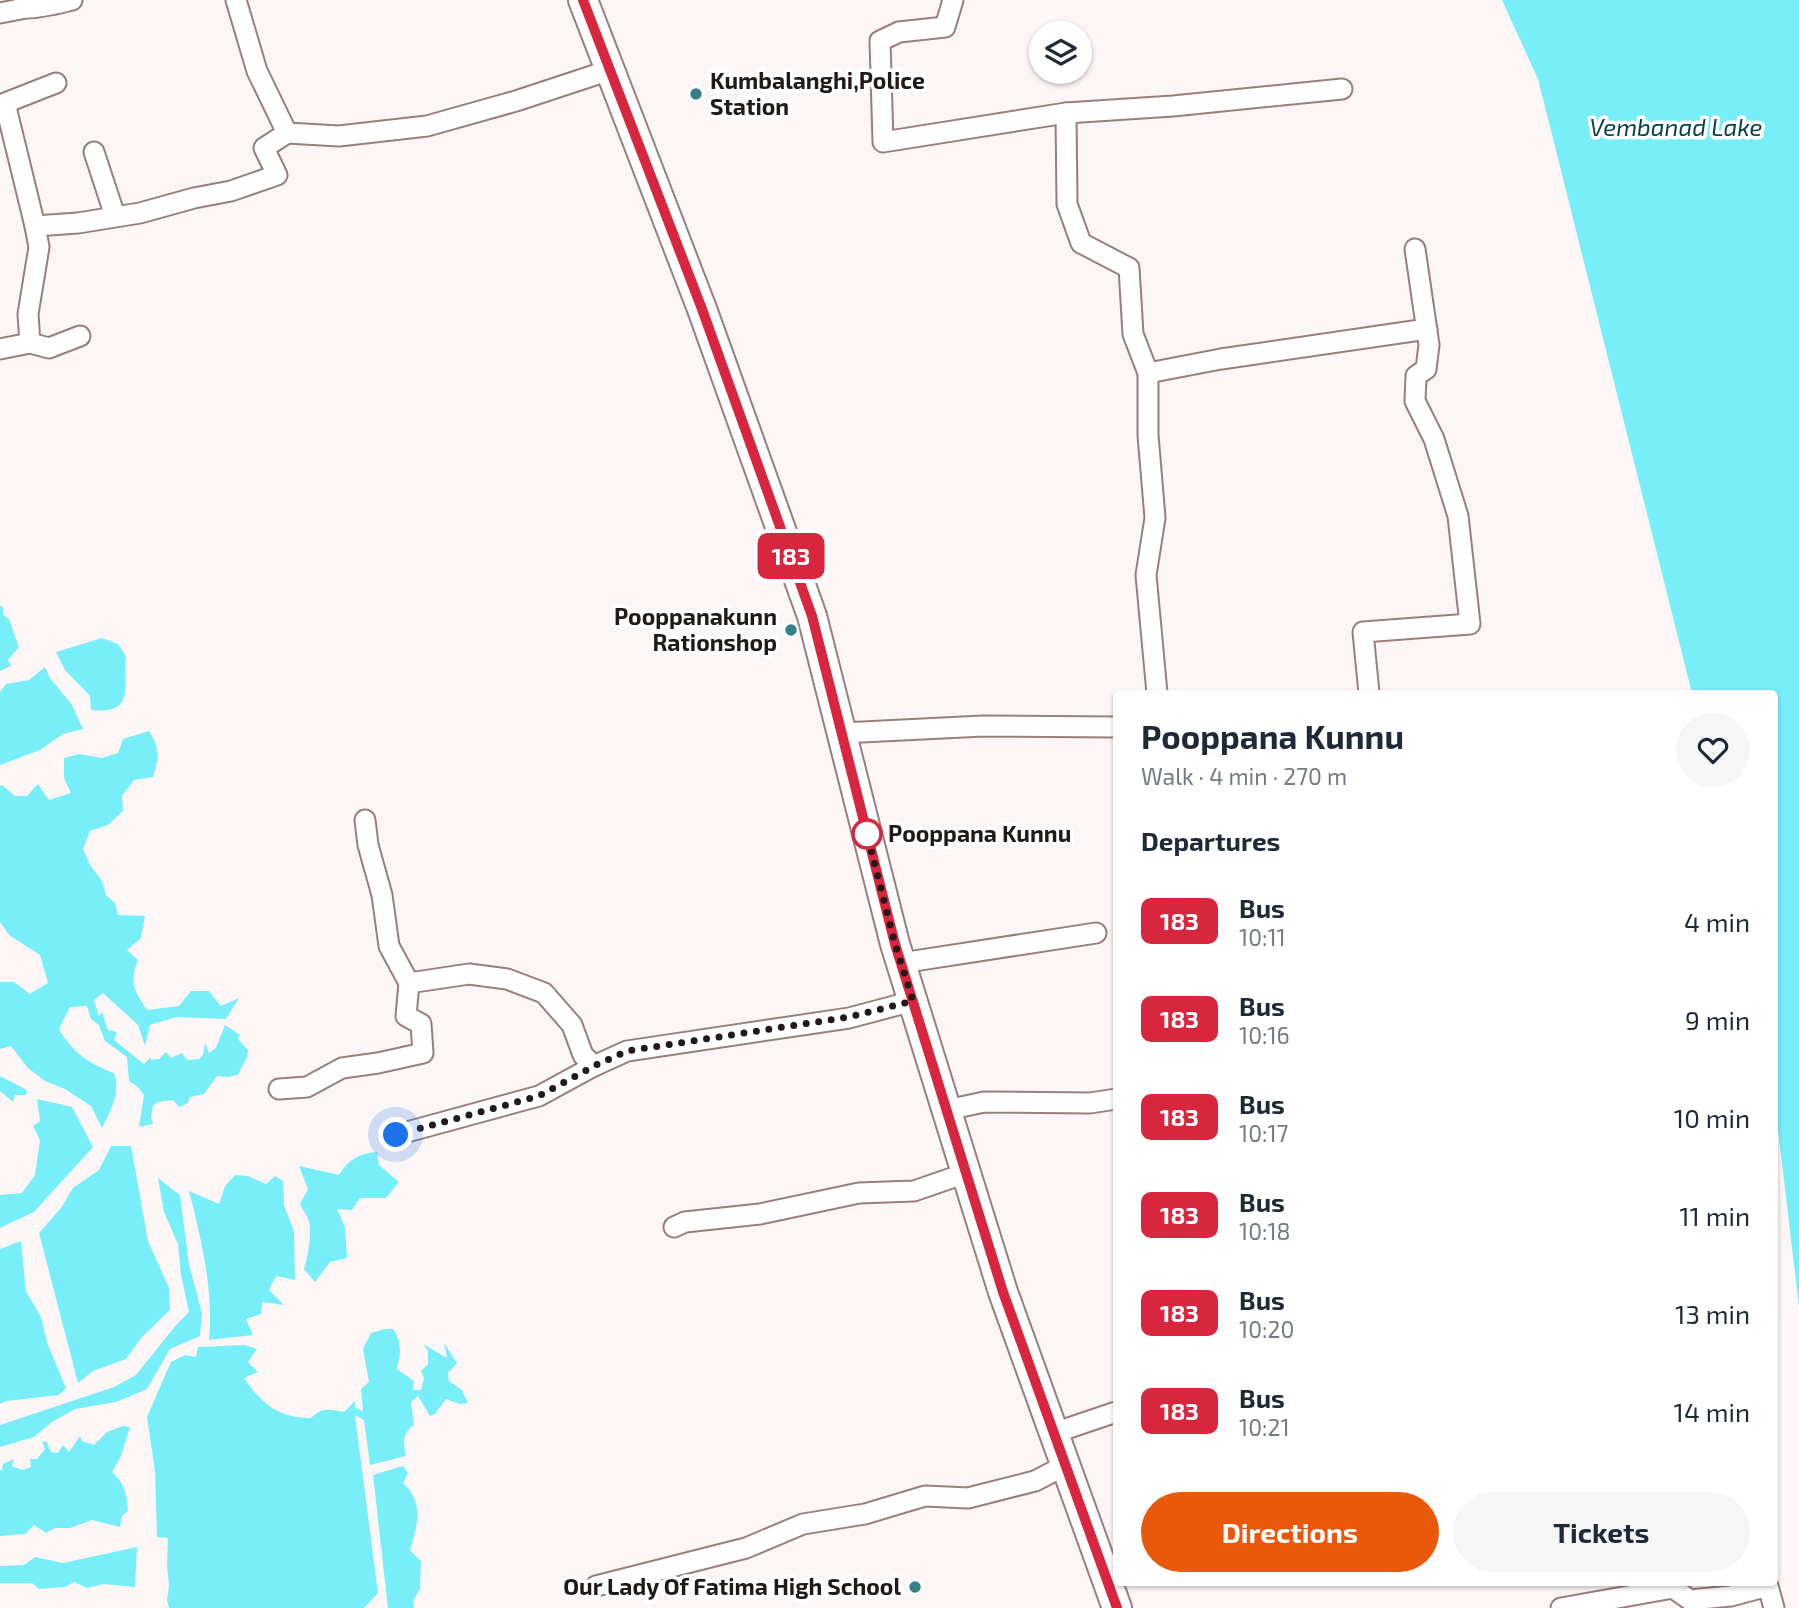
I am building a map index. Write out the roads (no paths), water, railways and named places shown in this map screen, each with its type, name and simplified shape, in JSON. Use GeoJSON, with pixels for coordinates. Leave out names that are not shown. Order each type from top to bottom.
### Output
{"type":"FeatureCollection","features":[{"type":"Feature","properties":{"kind":"main road"},"geometry":{"type":"LineString","coordinates":[[583,0],[702,309],[812,616],[901,963],[1003,1292],[1117,1608]]}},
{"type":"Feature","properties":{"kind":"street"},"geometry":{"type":"LineString","coordinates":[[0,13],[25,4],[48,7],[72,0]]}},
{"type":"Feature","properties":{"kind":"street"},"geometry":{"type":"LineString","coordinates":[[236,0],[257,71],[288,133]]}},
{"type":"Feature","properties":{"kind":"street"},"geometry":{"type":"LineString","coordinates":[[953,0],[944,27],[899,32],[880,41],[883,142],[1066,113],[1174,106],[1342,89]]}},
{"type":"Feature","properties":{"kind":"street"},"geometry":{"type":"LineString","coordinates":[[34,226],[78,223],[140,212],[231,191],[277,175],[264,148],[288,133],[339,136],[427,126],[516,101],[610,69]]}},
{"type":"Feature","properties":{"kind":"street"},"geometry":{"type":"LineString","coordinates":[[30,343],[28,314],[39,247],[5,103],[57,83]]}},
{"type":"Feature","properties":{"kind":"street"},"geometry":{"type":"LineString","coordinates":[[1066,113],[1067,204],[1081,243],[1129,268],[1133,334],[1148,373],[1148,435],[1155,518],[1146,575],[1157,690]]}},
{"type":"Feature","properties":{"kind":"street"},"geometry":{"type":"LineString","coordinates":[[94,152],[115,216]]}},
{"type":"Feature","properties":{"kind":"street"},"geometry":{"type":"LineString","coordinates":[[1369,690],[1363,632],[1470,624],[1458,516],[1434,439],[1415,401],[1416,376],[1426,369],[1429,345],[1415,249]]}},
{"type":"Feature","properties":{"kind":"street"},"geometry":{"type":"LineString","coordinates":[[1148,373],[1221,359],[1427,329]]}},
{"type":"Feature","properties":{"kind":"street"},"geometry":{"type":"LineString","coordinates":[[0,349],[30,343],[49,348],[80,336]]}},
{"type":"Feature","properties":{"kind":"street"},"geometry":{"type":"LineString","coordinates":[[842,733],[983,726],[1113,727]]}},
{"type":"Feature","properties":{"kind":"street"},"geometry":{"type":"LineString","coordinates":[[279,1089],[307,1087],[342,1068],[423,1053],[421,1024],[406,1016],[409,983],[389,946],[382,895],[368,845],[365,820]]}},
{"type":"Feature","properties":{"kind":"street"},"geometry":{"type":"LineString","coordinates":[[901,963],[1096,933]]}},
{"type":"Feature","properties":{"kind":"street"},"geometry":{"type":"LineString","coordinates":[[409,983],[469,974],[508,979],[544,993],[572,1025],[583,1055],[594,1066]]}},
{"type":"Feature","properties":{"kind":"street"},"geometry":{"type":"LineString","coordinates":[[396,1135],[539,1096],[627,1051],[849,1017],[913,1001]]}},
{"type":"Feature","properties":{"kind":"street"},"geometry":{"type":"LineString","coordinates":[[947,1110],[984,1102],[1090,1103],[1113,1099]]}},
{"type":"Feature","properties":{"kind":"street"},"geometry":{"type":"LineString","coordinates":[[674,1227],[685,1223],[760,1214],[859,1193],[914,1191],[966,1173]]}},
{"type":"Feature","properties":{"kind":"street"},"geometry":{"type":"LineString","coordinates":[[1054,1433],[1113,1413]]}},
{"type":"Feature","properties":{"kind":"street"},"geometry":{"type":"LineString","coordinates":[[596,1586],[747,1548],[803,1524],[865,1514],[925,1496],[968,1499],[1035,1481],[1066,1465]]}},
{"type":"Feature","properties":{"kind":"street"},"geometry":{"type":"LineString","coordinates":[[1562,1608],[1667,1586]]}},
{"type":"Feature","properties":{"kind":"street"},"geometry":{"type":"LineString","coordinates":[[1673,1586],[1690,1600],[1731,1596],[1768,1586],[1774,1608]]}},
{"type":"Feature","properties":{"kind":"water","name":"Vembanad Lake"},"geometry":{"type":"Polygon","coordinates":[[[1502,0],[1799,0],[1799,1307],[1778,1129],[1778,690],[1691,690],[1538,79],[1502,0]]]}},
{"type":"Feature","properties":{"kind":"water"},"geometry":{"type":"Polygon","coordinates":[[[0,606],[3,607],[3,615],[9,619],[19,647],[8,660],[11,666],[0,671],[0,606]]]}},
{"type":"Feature","properties":{"kind":"water"},"geometry":{"type":"Polygon","coordinates":[[[102,638],[118,644],[126,656],[125,695],[116,708],[91,710],[90,696],[65,670],[56,652],[102,638]]]}},
{"type":"Feature","properties":{"kind":"water"},"geometry":{"type":"Polygon","coordinates":[[[45,667],[50,678],[72,705],[83,729],[63,734],[40,750],[0,765],[0,692],[6,684],[29,680],[45,667]]]}},
{"type":"Feature","properties":{"kind":"water"},"geometry":{"type":"Polygon","coordinates":[[[149,731],[158,754],[153,777],[134,780],[122,796],[123,811],[108,825],[90,831],[83,849],[90,865],[102,881],[106,895],[115,903],[118,915],[145,916],[141,938],[127,950],[138,960],[133,981],[147,1010],[179,1006],[191,991],[209,991],[221,1006],[239,998],[226,1019],[176,1017],[150,1025],[145,1046],[138,1025],[103,993],[94,1000],[99,1016],[102,1012],[108,1030],[117,1032],[114,1040],[144,1064],[151,1057],[151,1060],[159,1059],[166,1052],[171,1058],[182,1053],[187,1060],[199,1059],[203,1055],[205,1043],[209,1053],[216,1048],[225,1025],[240,1035],[238,1039],[248,1050],[238,1075],[217,1076],[204,1094],[190,1097],[188,1103],[179,1107],[173,1100],[158,1102],[153,1106],[153,1124],[139,1127],[144,1095],[129,1081],[127,1057],[105,1041],[99,1025],[91,1019],[87,1006],[70,1007],[59,1029],[64,1037],[82,1056],[114,1073],[116,1080],[112,1108],[102,1128],[91,1106],[65,1089],[45,1081],[28,1068],[11,1046],[0,1049],[0,982],[14,982],[30,994],[48,983],[40,955],[9,935],[0,922],[0,786],[15,796],[27,796],[38,784],[49,800],[71,793],[64,778],[64,758],[79,754],[102,758],[118,753],[123,739],[149,731]]]}},
{"type":"Feature","properties":{"kind":"water"},"geometry":{"type":"Polygon","coordinates":[[[0,1076],[27,1090],[26,1095],[15,1095],[13,1102],[0,1091],[0,1076]]]}},
{"type":"Feature","properties":{"kind":"water"},"geometry":{"type":"Polygon","coordinates":[[[37,1099],[72,1107],[93,1147],[34,1212],[0,1228],[0,1195],[22,1193],[35,1175],[40,1140],[33,1126],[40,1121],[37,1099]]]}},
{"type":"Feature","properties":{"kind":"water"},"geometry":{"type":"Polygon","coordinates":[[[111,1146],[131,1146],[148,1241],[169,1288],[170,1310],[142,1337],[126,1359],[93,1371],[78,1383],[39,1233],[61,1208],[73,1188],[99,1170],[111,1146]]]}},
{"type":"Feature","properties":{"kind":"water"},"geometry":{"type":"Polygon","coordinates":[[[377,1152],[379,1165],[399,1182],[386,1198],[360,1198],[352,1210],[337,1209],[345,1227],[347,1258],[330,1262],[315,1282],[304,1269],[310,1226],[300,1204],[308,1189],[299,1166],[339,1175],[355,1158],[377,1152]]]}},
{"type":"Feature","properties":{"kind":"water"},"geometry":{"type":"Polygon","coordinates":[[[235,1175],[248,1176],[266,1184],[275,1176],[283,1181],[284,1205],[294,1231],[295,1280],[276,1276],[269,1290],[284,1305],[262,1302],[261,1314],[246,1319],[253,1335],[209,1340],[208,1284],[189,1191],[219,1204],[225,1186],[235,1175]]]}},
{"type":"Feature","properties":{"kind":"water"},"geometry":{"type":"Polygon","coordinates":[[[158,1178],[180,1195],[189,1264],[202,1313],[200,1336],[170,1349],[147,1389],[116,1402],[75,1409],[52,1422],[34,1437],[0,1447],[0,1425],[114,1387],[136,1375],[189,1312],[178,1244],[164,1212],[158,1178]]]}},
{"type":"Feature","properties":{"kind":"water"},"geometry":{"type":"Polygon","coordinates":[[[21,1241],[26,1291],[41,1317],[48,1345],[66,1388],[59,1395],[0,1404],[0,1249],[21,1241]]]}},
{"type":"Feature","properties":{"kind":"water"},"geometry":{"type":"Polygon","coordinates":[[[393,1329],[396,1334],[400,1348],[397,1369],[414,1381],[413,1390],[421,1390],[424,1378],[421,1371],[428,1364],[428,1351],[423,1344],[447,1358],[444,1343],[457,1363],[448,1373],[449,1381],[462,1390],[468,1403],[460,1404],[446,1399],[435,1414],[430,1416],[418,1396],[411,1402],[414,1425],[404,1439],[406,1456],[370,1465],[364,1420],[355,1415],[378,1593],[364,1608],[169,1608],[168,1538],[157,1537],[155,1471],[147,1417],[171,1362],[185,1355],[196,1357],[198,1347],[245,1345],[257,1349],[248,1362],[258,1372],[244,1378],[272,1408],[290,1415],[311,1418],[326,1410],[344,1412],[355,1401],[355,1408],[363,1411],[361,1389],[369,1382],[363,1349],[371,1333],[393,1329]]]}},
{"type":"Feature","properties":{"kind":"water"},"geometry":{"type":"Polygon","coordinates":[[[123,1426],[130,1427],[121,1456],[112,1472],[123,1485],[127,1499],[128,1511],[122,1516],[120,1527],[92,1520],[70,1528],[55,1528],[46,1533],[34,1525],[25,1534],[0,1536],[0,1470],[3,1464],[14,1459],[12,1466],[22,1470],[31,1467],[30,1459],[37,1459],[45,1449],[42,1441],[47,1442],[51,1452],[58,1453],[63,1445],[69,1452],[80,1436],[82,1441],[94,1445],[107,1432],[123,1426]]]}},
{"type":"Feature","properties":{"kind":"water"},"geometry":{"type":"Polygon","coordinates":[[[403,1466],[408,1473],[403,1483],[410,1490],[417,1506],[417,1523],[410,1550],[421,1561],[420,1589],[413,1601],[414,1608],[388,1608],[373,1475],[403,1466]]]}},
{"type":"Feature","properties":{"kind":"water"},"geometry":{"type":"Polygon","coordinates":[[[137,1547],[135,1587],[104,1584],[87,1588],[74,1582],[65,1587],[39,1589],[32,1583],[0,1583],[0,1566],[24,1565],[35,1557],[63,1563],[137,1547]]]}},
{"type":"Feature","properties":{"kind":"place","name":"Kumbalanghi,Police Station"},"geometry":{"type":"Point","coordinates":[696,94]}},
{"type":"Feature","properties":{"kind":"place","name":"Pooppanakunn Rationshop"},"geometry":{"type":"Point","coordinates":[791,630]}},
{"type":"Feature","properties":{"kind":"place","name":"Pooppana Kunnu"},"geometry":{"type":"Point","coordinates":[867,834]}},
{"type":"Feature","properties":{"kind":"place","name":"Our Lady Of Fatima High School"},"geometry":{"type":"Point","coordinates":[915,1587]}}]}
